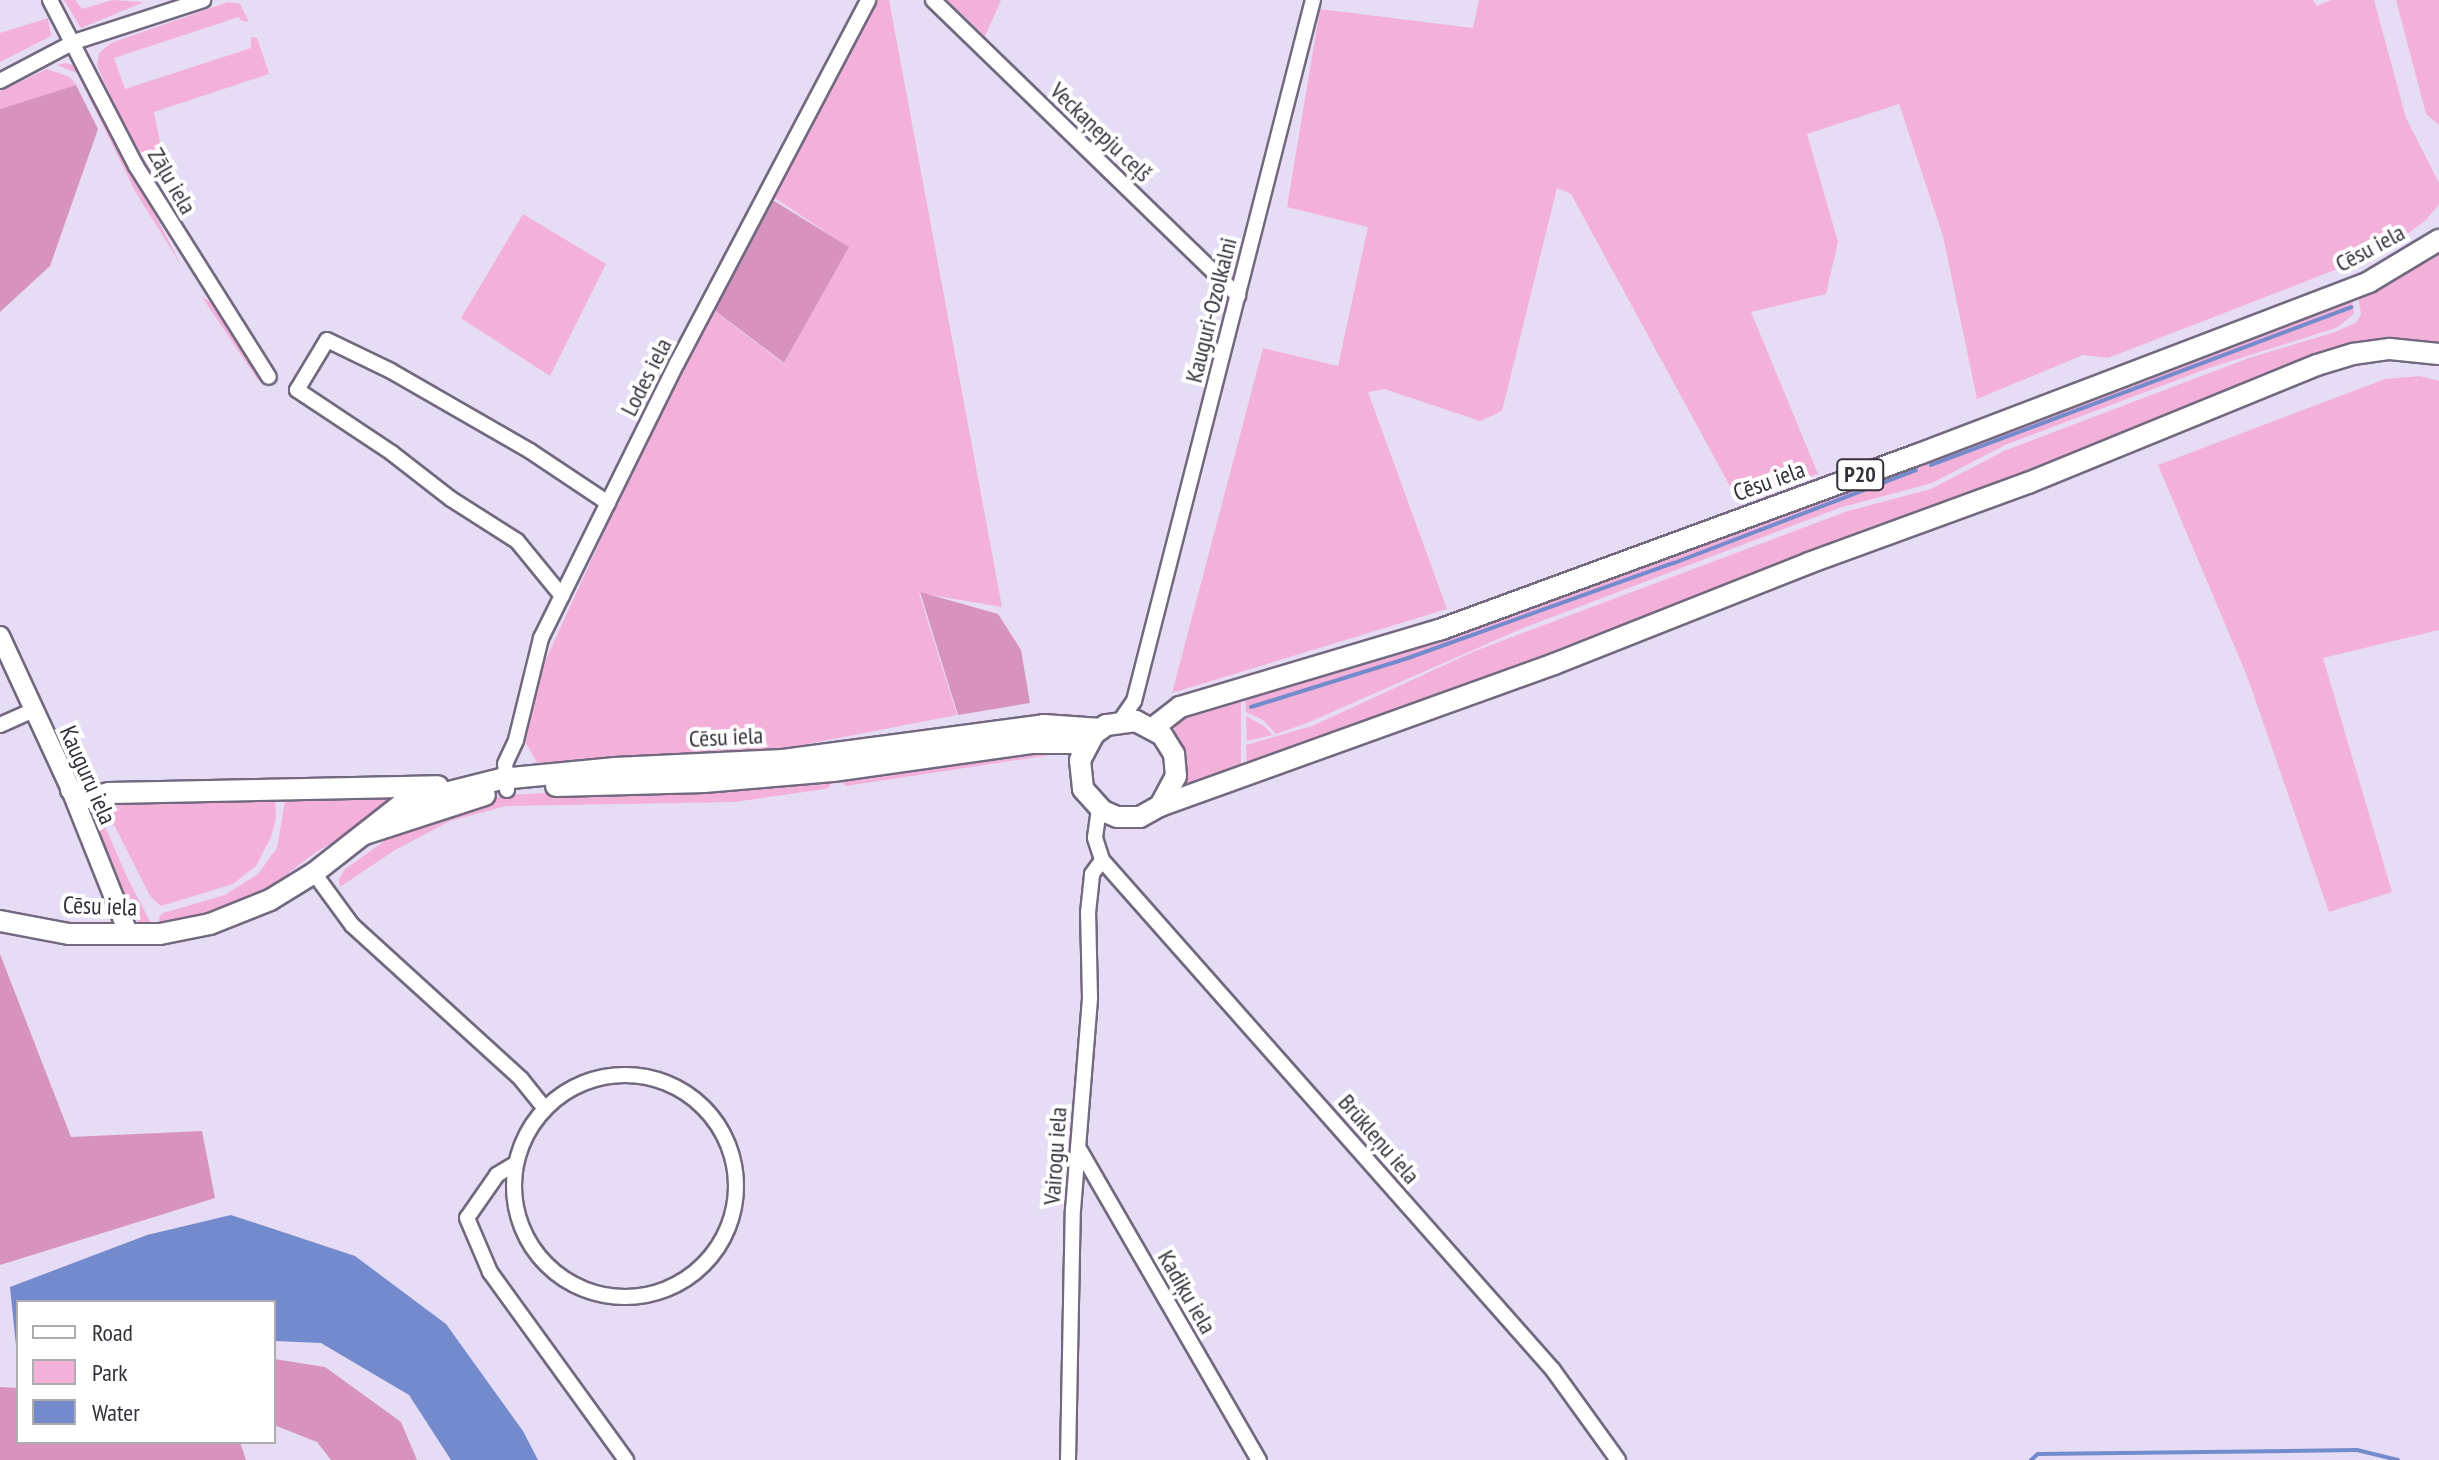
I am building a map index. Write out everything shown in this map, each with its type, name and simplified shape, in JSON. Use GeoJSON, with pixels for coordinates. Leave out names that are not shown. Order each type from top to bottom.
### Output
{"type":"FeatureCollection","features":[{"type":"Feature","properties":{"kind":"main road","name":"Cēsu iela"},"geometry":{"type":"LineString","coordinates":[[365,834],[506,784],[615,768],[795,759],[1044,725],[1148,726],[1180,707],[1439,630],[1934,448],[2369,282],[2439,240]]}},
{"type":"Feature","properties":{"kind":"main road"},"geometry":{"type":"LineString","coordinates":[[1111,725],[1084,749],[1079,775],[1083,789],[1109,813],[1140,817],[1160,806],[1554,664],[1809,563],[2028,483],[2317,365],[2353,354],[2390,349],[2439,354]]}},
{"type":"Feature","properties":{"kind":"main road","name":"Kauguru iela"},"geometry":{"type":"LineString","coordinates":[[0,636],[71,790],[129,935]]}},
{"type":"Feature","properties":{"kind":"main road"},"geometry":{"type":"LineString","coordinates":[[1148,726],[1169,744],[1176,765],[1173,787],[1160,806]]}},
{"type":"Feature","properties":{"kind":"main road","name":"Cēsu iela"},"geometry":{"type":"LineString","coordinates":[[0,921],[69,934],[129,935],[160,934],[210,924],[270,900],[314,873],[365,834],[383,815],[402,804],[474,785],[742,779],[833,771],[1031,743],[1073,743],[1084,749]]}},
{"type":"Feature","properties":{"kind":"main road"},"geometry":{"type":"LineString","coordinates":[[71,790],[83,799],[135,792],[474,785]]}},
{"type":"Feature","properties":{"kind":"street","name":"Zāļu iela"},"geometry":{"type":"LineString","coordinates":[[50,0],[136,166],[269,377]]}},
{"type":"Feature","properties":{"kind":"street"},"geometry":{"type":"LineString","coordinates":[[0,81],[74,42],[203,0]]}},
{"type":"Feature","properties":{"kind":"street","name":"Lodes iela"},"geometry":{"type":"LineString","coordinates":[[506,784],[505,764],[516,740],[541,638],[677,363],[868,0]]}},
{"type":"Feature","properties":{"kind":"street","name":"Veckaņepju ceļš"},"geometry":{"type":"LineString","coordinates":[[933,0],[1238,296]]}},
{"type":"Feature","properties":{"kind":"street","name":"Kauguri-Ozolkalni"},"geometry":{"type":"LineString","coordinates":[[1151,630],[1313,0]]}},
{"type":"Feature","properties":{"kind":"street"},"geometry":{"type":"LineString","coordinates":[[562,596],[517,541],[451,499],[392,453],[297,390],[327,340],[391,371],[530,451],[608,503]]}},
{"type":"Feature","properties":{"kind":"street"},"geometry":{"type":"LineString","coordinates":[[1148,726],[1141,699],[1151,630]]}},
{"type":"Feature","properties":{"kind":"street"},"geometry":{"type":"LineString","coordinates":[[1111,725],[1134,701],[1151,630]]}},
{"type":"Feature","properties":{"kind":"street"},"geometry":{"type":"LineString","coordinates":[[0,725],[33,710]]}},
{"type":"Feature","properties":{"kind":"street"},"geometry":{"type":"LineString","coordinates":[[1101,857],[1095,838],[1109,813]]}},
{"type":"Feature","properties":{"kind":"street","name":"Vairogu iela"},"geometry":{"type":"LineString","coordinates":[[1068,1460],[1067,1361],[1078,1147],[1090,998],[1088,913],[1092,874],[1101,857]]}},
{"type":"Feature","properties":{"kind":"street","name":"Brūkleņu iela"},"geometry":{"type":"LineString","coordinates":[[1101,857],[1553,1370],[1618,1460]]}},
{"type":"Feature","properties":{"kind":"street"},"geometry":{"type":"LineString","coordinates":[[314,873],[352,925],[521,1079],[545,1109]]}},
{"type":"Feature","properties":{"kind":"street"},"geometry":{"type":"LineString","coordinates":[[612,1075],[647,1076],[680,1088],[707,1110],[720,1130],[736,1173],[734,1208],[722,1241],[700,1268],[675,1285],[645,1295],[614,1297],[584,1290],[557,1274],[536,1252],[521,1225],[514,1195],[515,1164],[522,1141],[545,1109],[579,1084],[612,1075]]}},
{"type":"Feature","properties":{"kind":"street","name":"Kadiķu iela"},"geometry":{"type":"LineString","coordinates":[[1078,1147],[1259,1460]]}},
{"type":"Feature","properties":{"kind":"street"},"geometry":{"type":"LineString","coordinates":[[515,1164],[497,1175],[467,1218],[490,1272],[626,1460]]}},
{"type":"Feature","properties":{"kind":"green space"},"geometry":{"type":"Polygon","coordinates":[[[64,0],[75,0],[82,9],[113,0],[144,2],[81,28],[64,0]]]}},
{"type":"Feature","properties":{"kind":"green space"},"geometry":{"type":"Polygon","coordinates":[[[869,0],[889,0],[1002,607],[919,593],[957,715],[750,755],[539,766],[523,738],[540,672],[708,306],[784,364],[848,247],[766,192],[869,0]]]}},
{"type":"Feature","properties":{"kind":"green space"},"geometry":{"type":"Polygon","coordinates":[[[947,0],[1001,0],[985,36],[947,0]]]}},
{"type":"Feature","properties":{"kind":"green space"},"geometry":{"type":"Polygon","coordinates":[[[1479,0],[2313,0],[2317,6],[2331,0],[2374,0],[2406,118],[2439,183],[2439,204],[2426,220],[2384,251],[2108,358],[2083,355],[1977,399],[1943,236],[1899,104],[1807,134],[1838,242],[1826,294],[1751,312],[1818,474],[1738,501],[1571,194],[1557,188],[1502,411],[1480,421],[1384,389],[1368,392],[1447,609],[1172,693],[1263,348],[1338,366],[1368,227],[1287,207],[1320,9],[1473,28],[1479,0]]]}},
{"type":"Feature","properties":{"kind":"green space"},"geometry":{"type":"Polygon","coordinates":[[[2396,0],[2439,0],[2439,125],[2426,114],[2396,0]]]}},
{"type":"Feature","properties":{"kind":"green space"},"geometry":{"type":"Polygon","coordinates":[[[228,2],[240,4],[249,22],[239,17],[114,58],[125,89],[251,48],[251,37],[257,38],[268,70],[269,74],[154,112],[161,147],[145,154],[135,148],[97,66],[99,53],[111,43],[228,2]]]}},
{"type":"Feature","properties":{"kind":"green space"},"geometry":{"type":"Polygon","coordinates":[[[48,18],[51,36],[0,62],[0,33],[48,18]]]}},
{"type":"Feature","properties":{"kind":"green space"},"geometry":{"type":"Polygon","coordinates":[[[66,63],[76,66],[86,81],[181,265],[135,191],[77,73],[57,65],[66,63]]]}},
{"type":"Feature","properties":{"kind":"green space"},"geometry":{"type":"Polygon","coordinates":[[[47,69],[70,77],[76,85],[0,109],[0,91],[47,69]]]}},
{"type":"Feature","properties":{"kind":"green space"},"geometry":{"type":"Polygon","coordinates":[[[523,214],[606,264],[550,376],[461,318],[523,214]]]}},
{"type":"Feature","properties":{"kind":"green space"},"geometry":{"type":"Polygon","coordinates":[[[2439,252],[2439,344],[2401,339],[2361,344],[1247,767],[1246,745],[1312,726],[1475,651],[1848,511],[1931,489],[2004,451],[2249,358],[2335,332],[2357,322],[2361,314],[2358,296],[2404,275],[2439,252]]]}},
{"type":"Feature","properties":{"kind":"green space"},"geometry":{"type":"Polygon","coordinates":[[[202,297],[211,302],[261,377],[258,380],[202,297]]]}},
{"type":"Feature","properties":{"kind":"green space"},"geometry":{"type":"Polygon","coordinates":[[[2352,299],[2354,314],[2336,328],[2209,368],[2005,445],[1932,483],[1839,508],[1521,629],[1307,723],[1276,734],[1263,720],[1246,712],[1245,700],[1477,626],[1692,549],[2352,299]]]}},
{"type":"Feature","properties":{"kind":"green space"},"geometry":{"type":"Polygon","coordinates":[[[2420,376],[2439,381],[2439,630],[2323,658],[2392,892],[2329,912],[2247,676],[2158,465],[2385,379],[2420,376]]]}},
{"type":"Feature","properties":{"kind":"green space"},"geometry":{"type":"Polygon","coordinates":[[[1241,702],[1241,769],[1184,790],[1183,762],[1172,719],[1241,702]]]}},
{"type":"Feature","properties":{"kind":"green space"},"geometry":{"type":"Polygon","coordinates":[[[1246,716],[1264,726],[1273,735],[1247,741],[1246,716]]]}},
{"type":"Feature","properties":{"kind":"green space"},"geometry":{"type":"Polygon","coordinates":[[[1063,749],[1063,753],[846,786],[839,780],[839,776],[1063,749]]]}},
{"type":"Feature","properties":{"kind":"green space"},"geometry":{"type":"Polygon","coordinates":[[[829,778],[830,787],[825,789],[734,802],[506,806],[450,821],[395,850],[340,887],[339,880],[344,870],[394,834],[457,807],[507,795],[829,778]]]}},
{"type":"Feature","properties":{"kind":"green space"},"geometry":{"type":"Polygon","coordinates":[[[399,793],[370,822],[316,852],[273,885],[195,922],[161,927],[159,917],[163,913],[225,895],[258,874],[277,848],[286,795],[399,793]]]}},
{"type":"Feature","properties":{"kind":"green space"},"geometry":{"type":"Polygon","coordinates":[[[275,795],[276,818],[271,837],[256,866],[233,884],[161,906],[150,896],[104,805],[111,799],[275,795]]]}},
{"type":"Feature","properties":{"kind":"green space"},"geometry":{"type":"Polygon","coordinates":[[[99,813],[154,929],[140,924],[129,911],[120,881],[98,833],[99,813]]]}},
{"type":"Feature","properties":{"kind":"shaded area"},"geometry":{"type":"Polygon","coordinates":[[[76,85],[98,129],[50,266],[0,312],[0,109],[76,85]]]}},
{"type":"Feature","properties":{"kind":"shaded area"},"geometry":{"type":"Polygon","coordinates":[[[766,196],[849,247],[784,363],[710,307],[766,196]]]}},
{"type":"Feature","properties":{"kind":"shaded area"},"geometry":{"type":"Polygon","coordinates":[[[920,592],[998,614],[1021,650],[1030,703],[958,715],[920,592]]]}},
{"type":"Feature","properties":{"kind":"shaded area"},"geometry":{"type":"Polygon","coordinates":[[[0,954],[71,1137],[202,1131],[215,1198],[0,1265],[0,954]]]}},
{"type":"Feature","properties":{"kind":"shaded area"},"geometry":{"type":"Polygon","coordinates":[[[276,1359],[325,1367],[401,1422],[417,1460],[331,1460],[317,1442],[276,1426],[276,1359]]]}},
{"type":"Feature","properties":{"kind":"shaded area"},"geometry":{"type":"Polygon","coordinates":[[[0,1387],[16,1388],[16,1444],[241,1444],[246,1460],[0,1460],[0,1387]]]}},
{"type":"Feature","properties":{"kind":"water"},"geometry":{"type":"Polygon","coordinates":[[[231,1215],[355,1256],[446,1324],[523,1431],[538,1460],[451,1460],[409,1395],[321,1343],[276,1341],[276,1300],[16,1300],[16,1346],[10,1287],[147,1235],[231,1215]]]}},
{"type":"Feature","properties":{"kind":"waterway"},"geometry":{"type":"LineString","coordinates":[[1931,465],[2351,307]]}},
{"type":"Feature","properties":{"kind":"waterway"},"geometry":{"type":"LineString","coordinates":[[1251,707],[1408,658],[1674,563],[1916,470]]}},
{"type":"Feature","properties":{"kind":"waterway"},"geometry":{"type":"LineString","coordinates":[[2031,1460],[2038,1454],[2357,1450],[2398,1460]]}}]}
